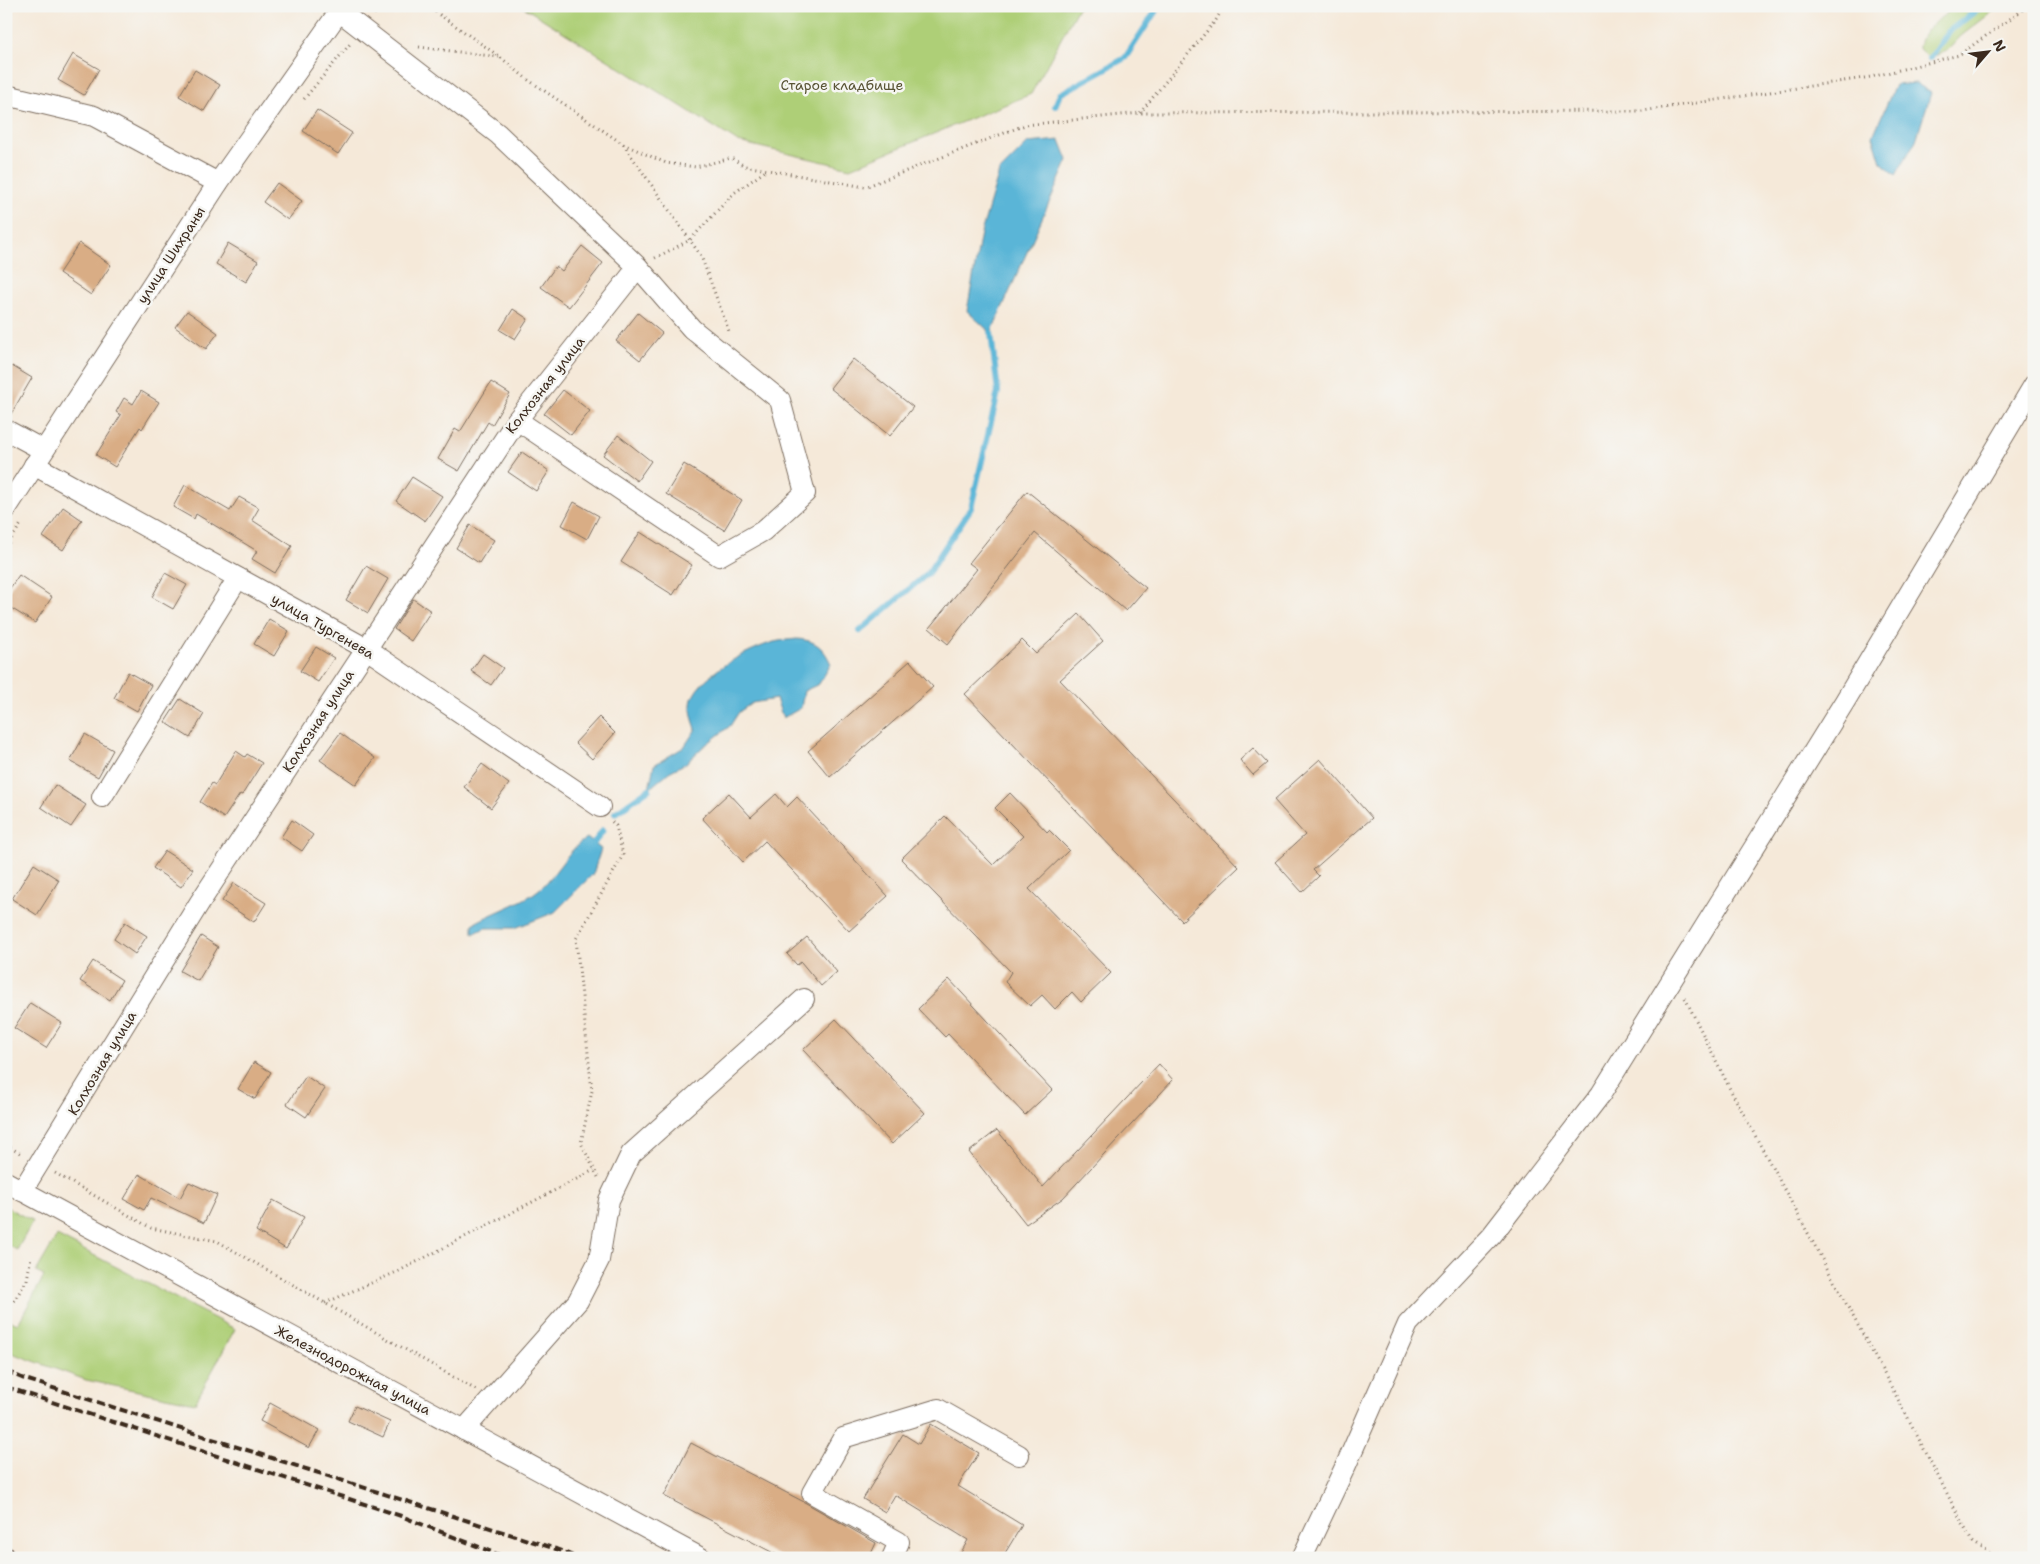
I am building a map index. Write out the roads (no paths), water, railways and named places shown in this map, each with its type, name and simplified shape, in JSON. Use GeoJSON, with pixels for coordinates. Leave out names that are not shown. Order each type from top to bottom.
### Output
{"type":"FeatureCollection","features":[{"type":"Feature","properties":{"kind":"street"},"geometry":{"type":"LineString","coordinates":[[341,8],[363,29],[498,134],[638,267],[692,329],[780,400],[804,493],[763,531],[719,556],[516,420]]}},
{"type":"Feature","properties":{"kind":"street","name":"улица Шихраны"},"geometry":{"type":"LineString","coordinates":[[6,508],[218,183],[341,8]]}},
{"type":"Feature","properties":{"kind":"street"},"geometry":{"type":"LineString","coordinates":[[6,95],[94,116],[218,183]]}},
{"type":"Feature","properties":{"kind":"street","name":"Колхозная улица"},"geometry":{"type":"LineString","coordinates":[[14,1187],[40,1164],[200,902],[516,420],[638,267]]}},
{"type":"Feature","properties":{"kind":"street"},"geometry":{"type":"LineString","coordinates":[[1302,1558],[1346,1465],[1408,1324],[1492,1235],[1601,1094],[1845,701],[2034,386]]}},
{"type":"Feature","properties":{"kind":"street","name":"улица Тургенева"},"geometry":{"type":"LineString","coordinates":[[6,430],[38,457],[238,578],[365,648],[600,807]]}},
{"type":"Feature","properties":{"kind":"street"},"geometry":{"type":"LineString","coordinates":[[102,797],[238,578]]}},
{"type":"Feature","properties":{"kind":"street"},"geometry":{"type":"LineString","coordinates":[[464,1430],[578,1301],[599,1260],[609,1200],[631,1154],[804,999]]}},
{"type":"Feature","properties":{"kind":"street","name":"Железнодорожная улица"},"geometry":{"type":"LineString","coordinates":[[14,1187],[700,1558]]}},
{"type":"Feature","properties":{"kind":"street"},"geometry":{"type":"LineString","coordinates":[[892,1558],[899,1542],[812,1493],[843,1438],[938,1409],[1018,1455]]}},
{"type":"Feature","properties":{"kind":"water"},"geometry":{"type":"Polygon","coordinates":[[[1916,83],[1931,93],[1916,140],[1896,175],[1881,162],[1873,136],[1895,85],[1916,83]]]}},
{"type":"Feature","properties":{"kind":"water"},"geometry":{"type":"Polygon","coordinates":[[[1060,140],[1068,160],[991,333],[967,311],[981,233],[999,172],[1028,143],[1060,140]]]}},
{"type":"Feature","properties":{"kind":"water"},"geometry":{"type":"Polygon","coordinates":[[[797,639],[809,641],[819,646],[831,664],[819,684],[804,691],[801,708],[783,718],[776,699],[752,703],[739,712],[730,726],[686,763],[669,772],[649,789],[654,765],[684,747],[696,729],[691,703],[697,689],[727,663],[752,650],[774,642],[797,639]]]}},
{"type":"Feature","properties":{"kind":"water"},"geometry":{"type":"Polygon","coordinates":[[[587,838],[601,849],[593,874],[555,912],[515,928],[485,928],[473,934],[473,924],[511,906],[541,888],[572,850],[587,838]]]}},
{"type":"Feature","properties":{"kind":"waterway"},"geometry":{"type":"LineString","coordinates":[[1055,106],[1060,94],[1125,58],[1159,6]]}},
{"type":"Feature","properties":{"kind":"waterway"},"geometry":{"type":"LineString","coordinates":[[1929,58],[1936,51],[1948,32],[1982,6]]}},
{"type":"Feature","properties":{"kind":"waterway"},"geometry":{"type":"LineString","coordinates":[[860,631],[928,573],[971,508],[998,392],[991,333]]}},
{"type":"Feature","properties":{"kind":"waterway"},"geometry":{"type":"LineString","coordinates":[[615,813],[649,789]]}},
{"type":"Feature","properties":{"kind":"waterway"},"geometry":{"type":"LineString","coordinates":[[594,843],[603,830]]}},
{"type":"Feature","properties":{"kind":"railway"},"geometry":{"type":"LineString","coordinates":[[6,1371],[22,1378],[556,1549],[578,1558]]}},
{"type":"Feature","properties":{"kind":"railway"},"geometry":{"type":"LineString","coordinates":[[6,1387],[401,1516],[507,1558]]}},
{"type":"Feature","properties":{"kind":"railway"},"geometry":{"type":"LineString","coordinates":[[6,1546],[21,1558]]}},
{"type":"Feature","properties":{"kind":"park label","name":"Старое кладбище"},"geometry":{"type":"Point","coordinates":[842,85]}}]}
